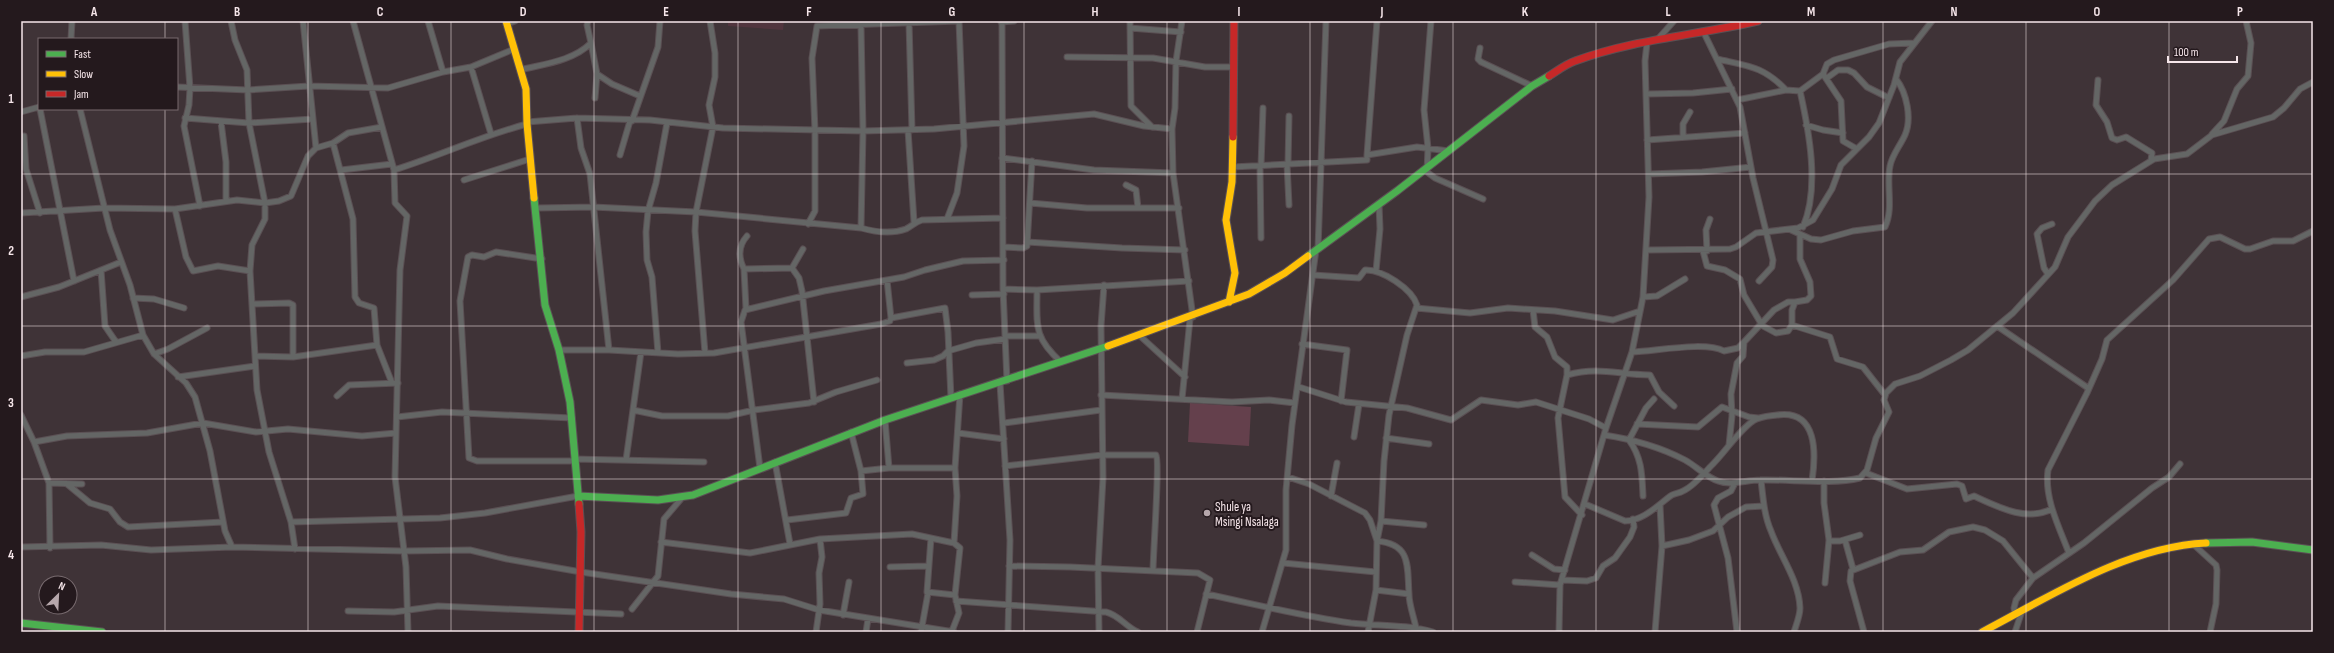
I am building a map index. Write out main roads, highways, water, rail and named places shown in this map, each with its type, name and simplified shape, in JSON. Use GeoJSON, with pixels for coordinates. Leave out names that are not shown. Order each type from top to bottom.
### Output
{"type":"FeatureCollection","features":[{"type":"Feature","properties":{"kind":"main road"},"geometry":{"type":"LineString","coordinates":[[1229,302],[1235,280],[1231,241],[1226,220],[1232,167],[1234,21]]}},
{"type":"Feature","properties":{"kind":"main road"},"geometry":{"type":"LineString","coordinates":[[578,496],[620,496],[657,500],[682,498],[710,489],[851,432],[960,394],[1004,382],[1191,318],[1259,289],[1379,204],[1532,86],[1574,61],[1608,50],[1657,40],[1704,33],[1741,23],[1758,21]]}},
{"type":"Feature","properties":{"kind":"main road"},"geometry":{"type":"LineString","coordinates":[[507,23],[527,96],[527,123],[530,159],[537,208],[545,305],[568,382],[578,496],[581,572],[579,632]]}},
{"type":"Feature","properties":{"kind":"main road"},"geometry":{"type":"LineString","coordinates":[[1982,632],[2104,569],[2154,552],[2193,544],[2232,541],[2276,543],[2313,550]]}},
{"type":"Feature","properties":{"kind":"main road"},"geometry":{"type":"LineString","coordinates":[[24,623],[102,632]]}},
{"type":"Feature","properties":{"kind":"place","name":"Shule ya Msingi Nsalaga"},"geometry":{"type":"Point","coordinates":[1207,513]}}]}
